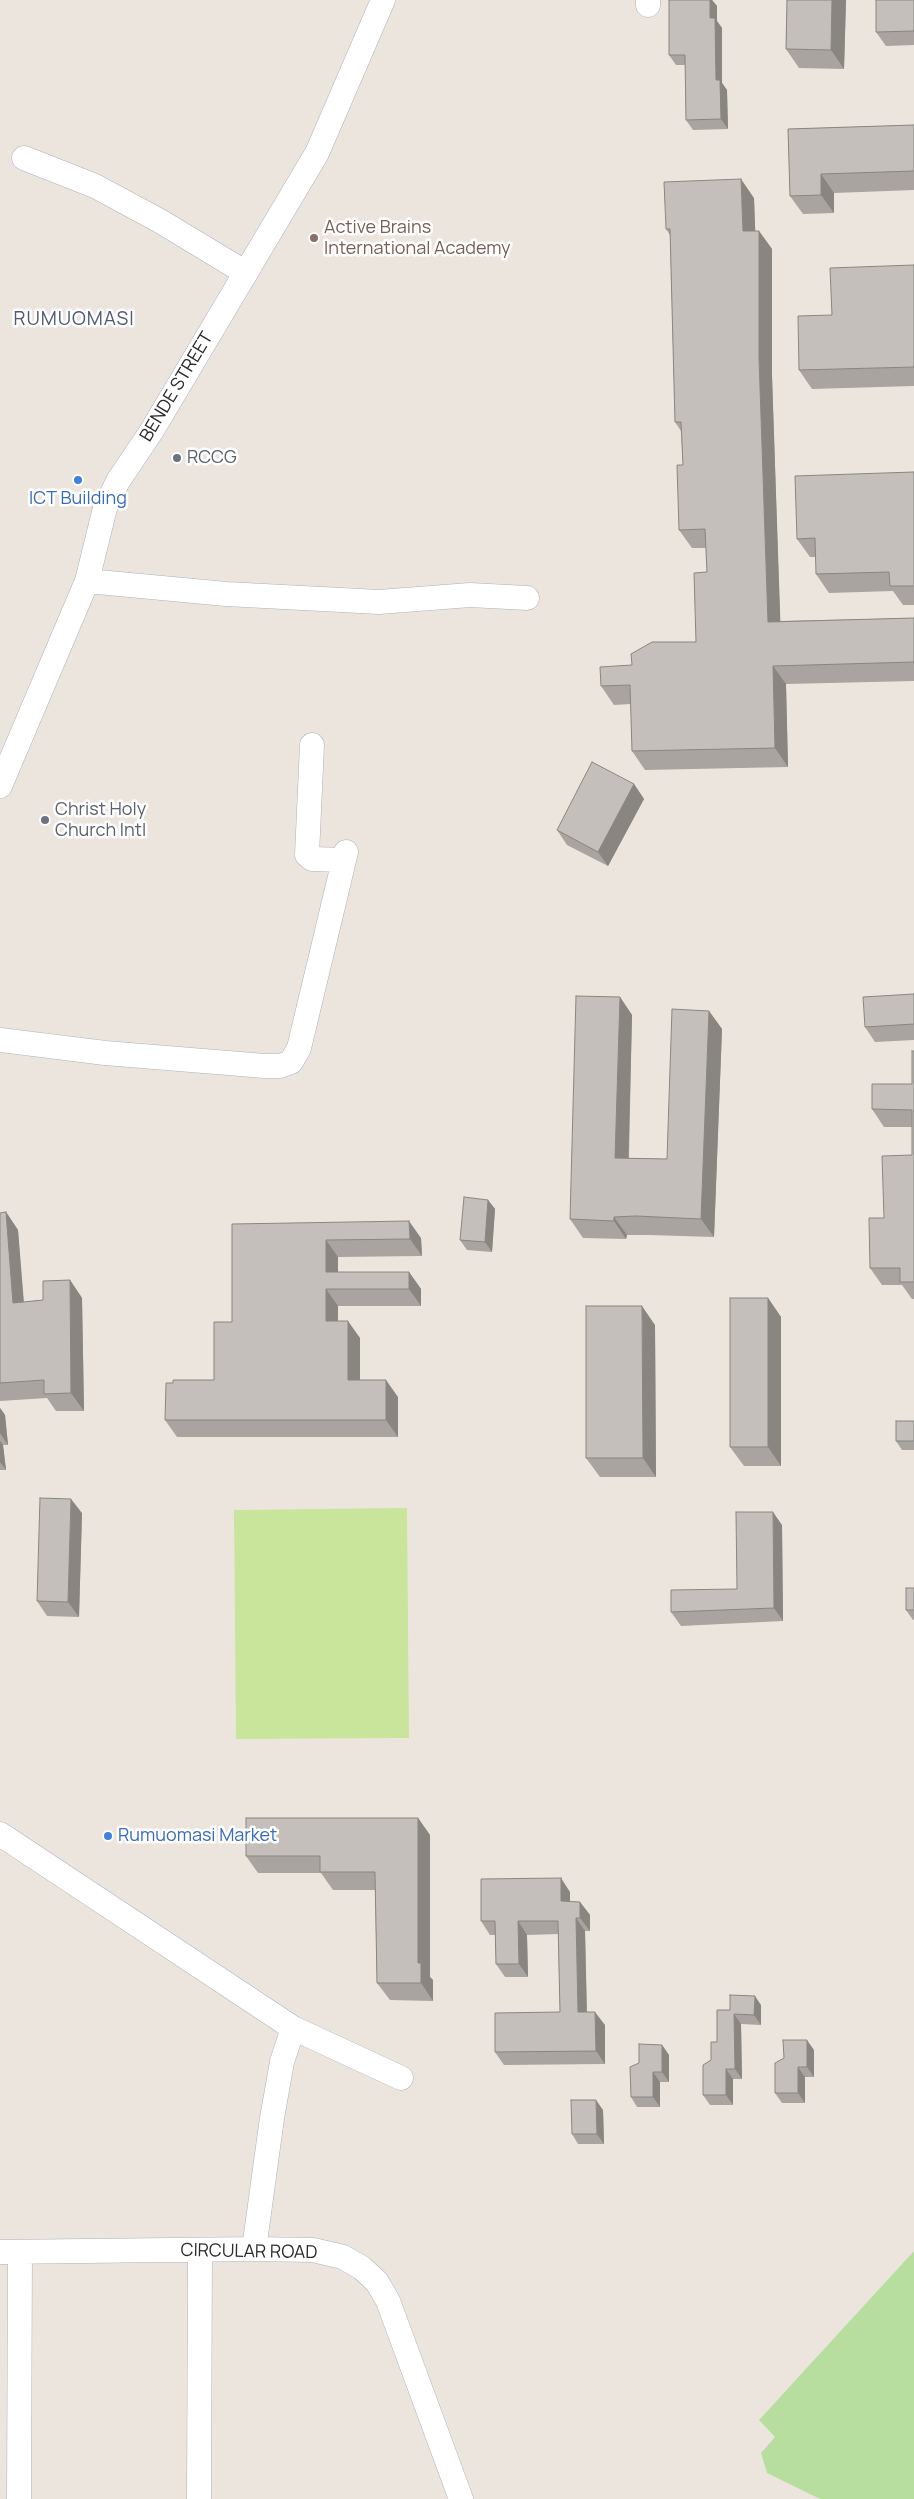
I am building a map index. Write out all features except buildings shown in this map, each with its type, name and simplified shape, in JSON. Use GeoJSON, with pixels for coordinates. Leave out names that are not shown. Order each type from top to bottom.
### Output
{"type":"FeatureCollection","features":[{"type":"Feature","properties":{"kind":"street","name":"BENDE STREET"},"geometry":{"type":"LineString","coordinates":[[0,786],[87,581],[105,508],[118,481],[151,432],[317,153],[383,0]]}},
{"type":"Feature","properties":{"kind":"street"},"geometry":{"type":"LineString","coordinates":[[24,158],[95,186],[160,221],[246,272]]}},
{"type":"Feature","properties":{"kind":"street"},"geometry":{"type":"LineString","coordinates":[[87,581],[226,594],[380,602],[470,595],[526,598]]}},
{"type":"Feature","properties":{"kind":"street"},"geometry":{"type":"LineString","coordinates":[[0,1040],[105,1053],[265,1066],[280,1066],[291,1062],[299,1048],[345,856],[312,859],[307,855],[312,745]]}},
{"type":"Feature","properties":{"kind":"street"},"geometry":{"type":"LineString","coordinates":[[0,1834],[293,2028],[401,2078]]}},
{"type":"Feature","properties":{"kind":"street"},"geometry":{"type":"LineString","coordinates":[[254,2249],[272,2118],[282,2062],[293,2028]]}},
{"type":"Feature","properties":{"kind":"street","name":"CIRCULAR ROAD"},"geometry":{"type":"LineString","coordinates":[[10,2252],[254,2249],[313,2250],[343,2257],[362,2268],[377,2282],[388,2301],[461,2499]]}},
{"type":"Feature","properties":{"kind":"street"},"geometry":{"type":"LineString","coordinates":[[199,2499],[200,2251]]}},
{"type":"Feature","properties":{"kind":"street"},"geometry":{"type":"LineString","coordinates":[[10,2252],[10,2456],[19,2499]]}},
{"type":"Feature","properties":{"kind":"green space"},"geometry":{"type":"Polygon","coordinates":[[[407,1508],[409,1738],[236,1739],[234,1510],[407,1508]]]}},
{"type":"Feature","properties":{"kind":"green space"},"geometry":{"type":"Polygon","coordinates":[[[914,2251],[914,2499],[820,2499],[767,2473],[761,2453],[775,2437],[759,2420],[914,2251]]]}},
{"type":"Feature","properties":{"kind":"place","name":"Active Brains International Academy"},"geometry":{"type":"Point","coordinates":[314,238]}},
{"type":"Feature","properties":{"kind":"place","name":"RCCG"},"geometry":{"type":"Point","coordinates":[177,458]}},
{"type":"Feature","properties":{"kind":"place","name":"ICT Building"},"geometry":{"type":"Point","coordinates":[78,480]}},
{"type":"Feature","properties":{"kind":"place","name":"Christ Holy Church Intl"},"geometry":{"type":"Point","coordinates":[45,820]}},
{"type":"Feature","properties":{"kind":"place","name":"Rumuomasi Market"},"geometry":{"type":"Point","coordinates":[108,1836]}},
{"type":"Feature","properties":{"kind":"district","name":"RUMUOMASI"},"geometry":{"type":"Point","coordinates":[74,320]}}]}
